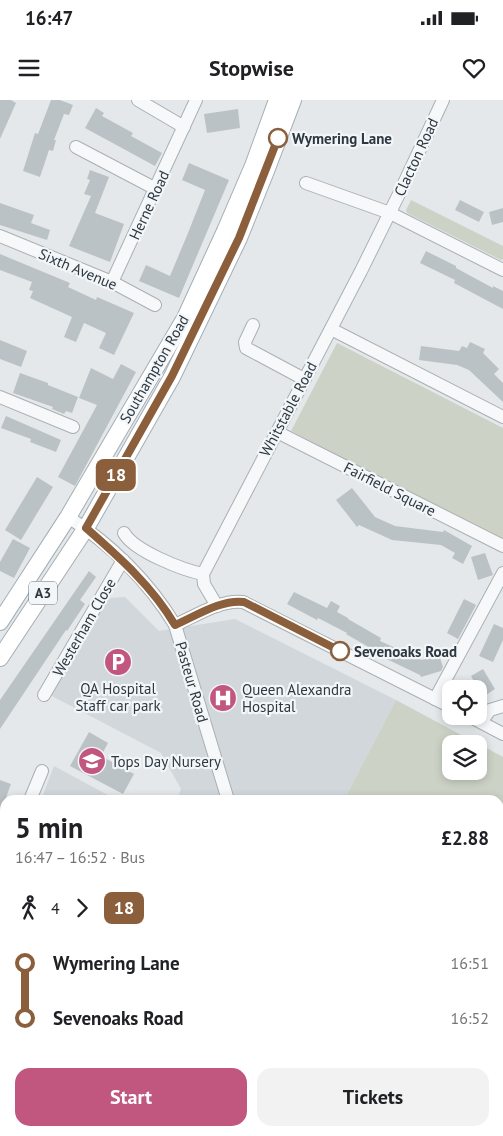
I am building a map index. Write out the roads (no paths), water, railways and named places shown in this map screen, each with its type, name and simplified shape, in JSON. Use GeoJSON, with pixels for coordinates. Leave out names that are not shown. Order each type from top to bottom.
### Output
{"type":"FeatureCollection","features":[{"type":"Feature","properties":{"kind":"main road","name":"Southampton Road"},"geometry":{"type":"LineString","coordinates":[[0,622],[68,517],[185,318],[253,166],[277,100]]}},
{"type":"Feature","properties":{"kind":"main road","name":"Southampton Road"},"geometry":{"type":"LineString","coordinates":[[0,658],[86,528],[172,376],[235,247],[293,100]]}},
{"type":"Feature","properties":{"kind":"street"},"geometry":{"type":"LineString","coordinates":[[138,100],[184,126]]}},
{"type":"Feature","properties":{"kind":"street","name":"Herne Road"},"geometry":{"type":"LineString","coordinates":[[112,282],[196,100]]}},
{"type":"Feature","properties":{"kind":"street","name":"Clacton Road"},"geometry":{"type":"LineString","coordinates":[[390,213],[443,100]]}},
{"type":"Feature","properties":{"kind":"street"},"geometry":{"type":"LineString","coordinates":[[76,147],[156,189]]}},
{"type":"Feature","properties":{"kind":"street"},"geometry":{"type":"LineString","coordinates":[[306,183],[390,213],[503,270]]}},
{"type":"Feature","properties":{"kind":"street","name":"Whitstable Road"},"geometry":{"type":"LineString","coordinates":[[203,574],[390,213]]}},
{"type":"Feature","properties":{"kind":"street","name":"Sixth Avenue"},"geometry":{"type":"LineString","coordinates":[[0,236],[112,282],[155,305]]}},
{"type":"Feature","properties":{"kind":"street"},"geometry":{"type":"LineString","coordinates":[[253,325],[245,342],[246,348],[304,379]]}},
{"type":"Feature","properties":{"kind":"street"},"geometry":{"type":"LineString","coordinates":[[331,328],[503,417]]}},
{"type":"Feature","properties":{"kind":"street"},"geometry":{"type":"LineString","coordinates":[[0,397],[73,426]]}},
{"type":"Feature","properties":{"kind":"street","name":"Fairfield Square"},"geometry":{"type":"LineString","coordinates":[[277,432],[503,546]]}},
{"type":"Feature","properties":{"kind":"street","name":"Pasteur Road"},"geometry":{"type":"LineString","coordinates":[[68,517],[86,528],[123,560],[162,602],[175,625],[226,795]]}},
{"type":"Feature","properties":{"kind":"street"},"geometry":{"type":"LineString","coordinates":[[124,534],[136,546],[187,571],[203,574],[204,584],[217,606]]}},
{"type":"Feature","properties":{"kind":"street","name":"Westerham Close"},"geometry":{"type":"LineString","coordinates":[[44,694],[123,560]]}},
{"type":"Feature","properties":{"kind":"street"},"geometry":{"type":"LineString","coordinates":[[435,699],[503,573]]}},
{"type":"Feature","properties":{"kind":"street"},"geometry":{"type":"LineString","coordinates":[[175,625],[217,606],[235,601],[244,602],[442,702]]}},
{"type":"Feature","properties":{"kind":"street"},"geometry":{"type":"LineString","coordinates":[[487,712],[503,706]]}},
{"type":"Feature","properties":{"kind":"street"},"geometry":{"type":"LineString","coordinates":[[486,725],[503,734]]}},
{"type":"Feature","properties":{"kind":"street"},"geometry":{"type":"LineString","coordinates":[[32,795],[42,771]]}},
{"type":"Feature","properties":{"kind":"place","name":"Wymering Lane"},"geometry":{"type":"Point","coordinates":[278,138]}},
{"type":"Feature","properties":{"kind":"place","name":"Sevenoaks Road"},"geometry":{"type":"Point","coordinates":[340,651]}},
{"type":"Feature","properties":{"kind":"place","name":"QA Hospital Staff car park"},"geometry":{"type":"Point","coordinates":[118,662]}},
{"type":"Feature","properties":{"kind":"place","name":"Queen Alexandra Hospital"},"geometry":{"type":"Point","coordinates":[223,698]}},
{"type":"Feature","properties":{"kind":"place","name":"Tops Day Nursery"},"geometry":{"type":"Point","coordinates":[92,761]}}]}
